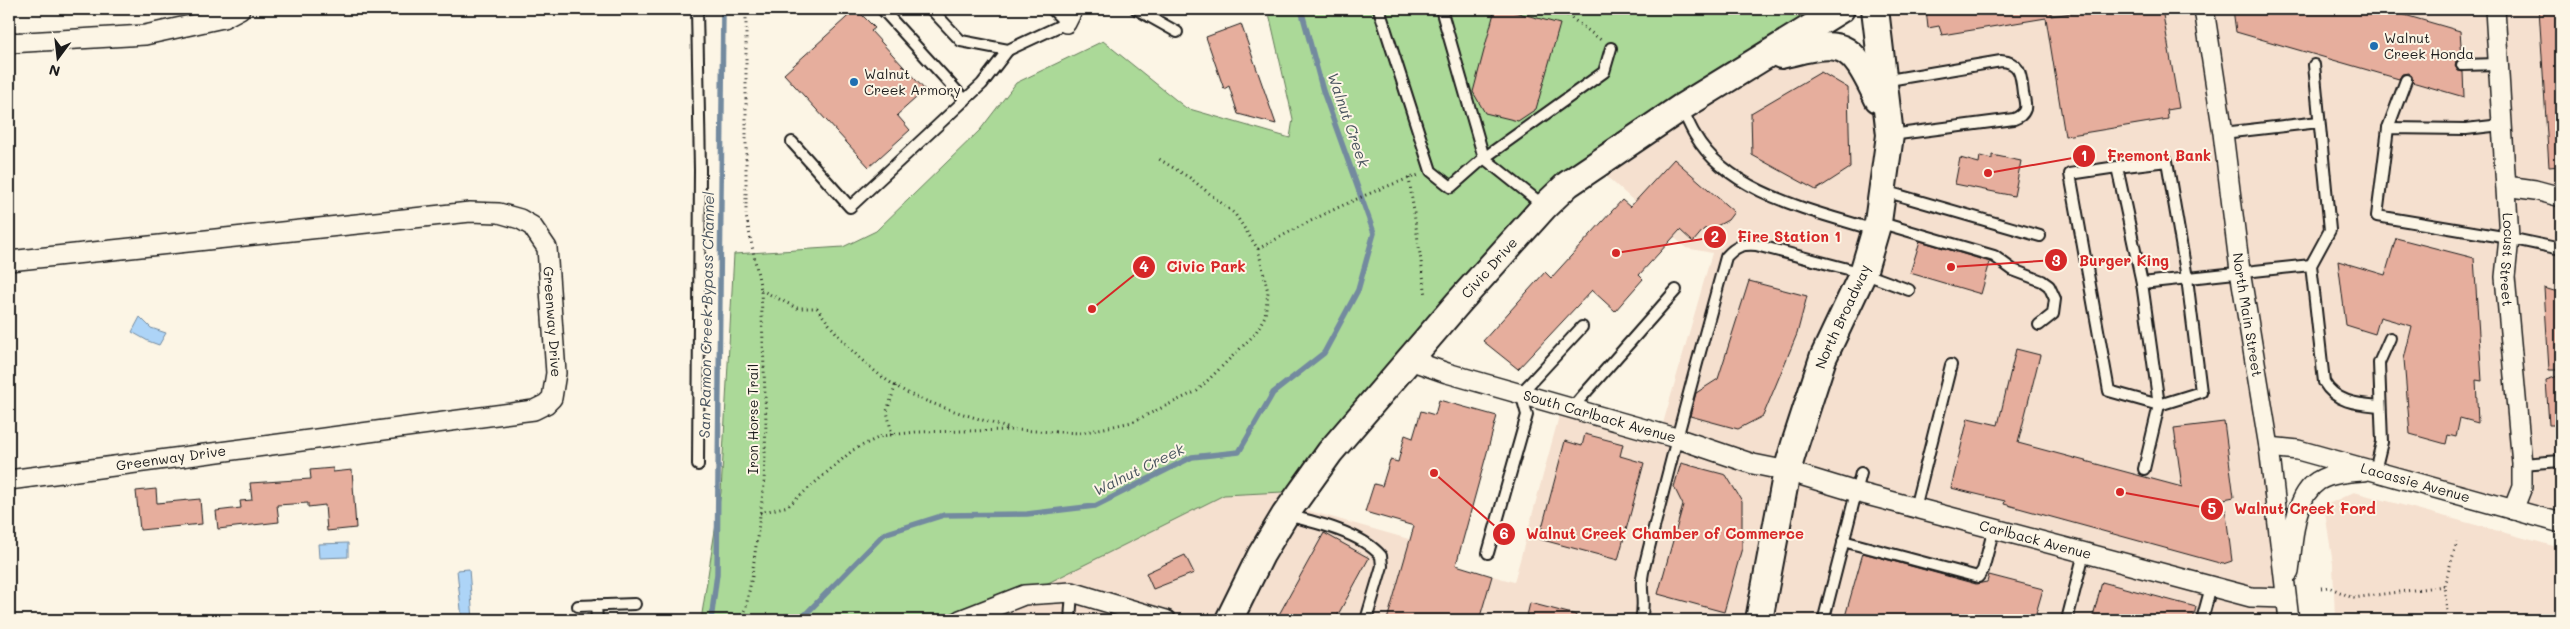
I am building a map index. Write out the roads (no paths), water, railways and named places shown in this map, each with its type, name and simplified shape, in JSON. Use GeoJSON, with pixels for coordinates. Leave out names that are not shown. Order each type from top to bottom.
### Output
{"type":"FeatureCollection","features":[{"type":"Feature","properties":{"kind":"main road","name":"Civic Drive"},"geometry":{"type":"LineString","coordinates":[[1229,620],[1261,555],[1285,515],[1330,452],[1458,303],[1544,207],[1568,184],[1682,107],[1841,9]]}},
{"type":"Feature","properties":{"kind":"main road","name":"North Broadway"},"geometry":{"type":"LineString","coordinates":[[1759,620],[1787,471],[1823,358],[1862,273],[1877,226],[1884,191],[1890,130],[1882,81],[1875,9]]}},
{"type":"Feature","properties":{"kind":"main road"},"geometry":{"type":"LineString","coordinates":[[1756,61],[1821,45],[1847,50],[1863,67],[1890,130]]}},
{"type":"Feature","properties":{"kind":"street"},"geometry":{"type":"LineString","coordinates":[[9,43],[145,35],[223,18],[240,9]]}},
{"type":"Feature","properties":{"kind":"street","name":"North Main Street"},"geometry":{"type":"LineString","coordinates":[[2204,9],[2224,134],[2240,271],[2269,447],[2289,620]]}},
{"type":"Feature","properties":{"kind":"street","name":"Locust Street"},"geometry":{"type":"LineString","coordinates":[[2495,9],[2509,238],[2505,277],[2522,464],[2522,487],[2513,510]]}},
{"type":"Feature","properties":{"kind":"street"},"geometry":{"type":"LineString","coordinates":[[2506,186],[2535,190],[2561,197]]}},
{"type":"Feature","properties":{"kind":"street","name":"Greenway Drive"},"geometry":{"type":"LineString","coordinates":[[9,261],[470,212],[499,212],[520,219],[532,226],[547,248],[556,373],[552,398],[546,404],[534,410],[9,480]]}},
{"type":"Feature","properties":{"kind":"street","name":"South Carlback Avenue"},"geometry":{"type":"LineString","coordinates":[[1410,360],[1447,373],[1676,438],[1753,464],[1787,471]]}},
{"type":"Feature","properties":{"kind":"street","name":"Lacassie Avenue"},"geometry":{"type":"LineString","coordinates":[[2269,447],[2298,450],[2375,470],[2561,523]]}},
{"type":"Feature","properties":{"kind":"street"},"geometry":{"type":"LineString","coordinates":[[2285,598],[2296,526],[2303,499],[2309,490],[2318,481],[2328,477],[2375,470]]}},
{"type":"Feature","properties":{"kind":"street","name":"Carlback Avenue"},"geometry":{"type":"LineString","coordinates":[[1787,471],[1856,492],[2211,587],[2258,598],[2285,598]]}},
{"type":"Feature","properties":{"kind":"street"},"geometry":{"type":"LineString","coordinates":[[960,620],[1024,595],[1072,592],[1166,620]]}},
{"type":"Feature","properties":{"kind":"lane"},"geometry":{"type":"LineString","coordinates":[[697,9],[700,170],[698,465]]}},
{"type":"Feature","properties":{"kind":"lane"},"geometry":{"type":"LineString","coordinates":[[882,9],[965,100]]}},
{"type":"Feature","properties":{"kind":"lane"},"geometry":{"type":"LineString","coordinates":[[931,9],[961,41],[1008,50]]}},
{"type":"Feature","properties":{"kind":"lane"},"geometry":{"type":"LineString","coordinates":[[1052,9],[1070,16]]}},
{"type":"Feature","properties":{"kind":"lane"},"geometry":{"type":"LineString","coordinates":[[1136,9],[1177,32]]}},
{"type":"Feature","properties":{"kind":"lane"},"geometry":{"type":"LineString","coordinates":[[1379,9],[1431,171],[1450,187],[1484,158],[1604,72],[1611,48]]}},
{"type":"Feature","properties":{"kind":"lane"},"geometry":{"type":"LineString","coordinates":[[1441,9],[1484,158],[1544,207]]}},
{"type":"Feature","properties":{"kind":"lane"},"geometry":{"type":"LineString","coordinates":[[792,142],[850,207],[982,84],[1008,50],[1070,16]]}},
{"type":"Feature","properties":{"kind":"lane"},"geometry":{"type":"LineString","coordinates":[[1882,81],[2001,61],[2010,61],[2018,67],[2021,74],[2025,108],[2022,115],[2014,119],[1890,130]]}},
{"type":"Feature","properties":{"kind":"lane"},"geometry":{"type":"LineString","coordinates":[[2462,65],[2498,64]]}},
{"type":"Feature","properties":{"kind":"lane"},"geometry":{"type":"LineString","coordinates":[[2314,65],[2330,230],[2311,265],[2324,382],[2330,392],[2341,398],[2357,404],[2380,406]]}},
{"type":"Feature","properties":{"kind":"lane"},"geometry":{"type":"LineString","coordinates":[[2406,80],[2388,128],[2377,216],[2509,238],[2561,249]]}},
{"type":"Feature","properties":{"kind":"lane"},"geometry":{"type":"LineString","coordinates":[[1682,107],[1696,137],[1723,168],[1744,181],[1800,207],[1994,256],[2013,270],[2042,281],[2049,286],[2055,298],[2052,314],[2040,324]]}},
{"type":"Feature","properties":{"kind":"lane"},"geometry":{"type":"LineString","coordinates":[[2224,134],[2319,122]]}},
{"type":"Feature","properties":{"kind":"lane"},"geometry":{"type":"LineString","coordinates":[[2388,128],[2466,129],[2501,125]]}},
{"type":"Feature","properties":{"kind":"lane"},"geometry":{"type":"LineString","coordinates":[[2167,160],[2187,278],[2201,392],[2159,405],[2109,391],[2070,174],[2167,160]]}},
{"type":"Feature","properties":{"kind":"lane"},"geometry":{"type":"LineString","coordinates":[[2117,167],[2142,282],[2159,405],[2144,469]]}},
{"type":"Feature","properties":{"kind":"lane"},"geometry":{"type":"LineString","coordinates":[[1884,191],[2040,236]]}},
{"type":"Feature","properties":{"kind":"lane"},"geometry":{"type":"LineString","coordinates":[[1641,620],[1645,606],[1641,579],[1676,438],[1726,257],[1734,248],[1745,244],[1756,245],[1862,273],[1909,290]]}},
{"type":"Feature","properties":{"kind":"lane"},"geometry":{"type":"LineString","coordinates":[[2142,282],[2311,265]]}},
{"type":"Feature","properties":{"kind":"lane"},"geometry":{"type":"LineString","coordinates":[[1572,408],[1676,290]]}},
{"type":"Feature","properties":{"kind":"lane"},"geometry":{"type":"LineString","coordinates":[[1488,553],[1527,415],[1520,393],[1582,327]]}},
{"type":"Feature","properties":{"kind":"lane"},"geometry":{"type":"LineString","coordinates":[[2375,470],[2382,442],[2379,363],[2390,338]]}},
{"type":"Feature","properties":{"kind":"lane"},"geometry":{"type":"LineString","coordinates":[[1915,508],[1951,365]]}},
{"type":"Feature","properties":{"kind":"lane"},"geometry":{"type":"LineString","coordinates":[[2522,464],[2561,461]]}},
{"type":"Feature","properties":{"kind":"lane"},"geometry":{"type":"LineString","coordinates":[[1832,620],[1824,618],[1861,473]]}},
{"type":"Feature","properties":{"kind":"lane"},"geometry":{"type":"LineString","coordinates":[[1285,515],[1319,523],[1369,545],[1381,556],[1382,566],[1366,620]]}},
{"type":"Feature","properties":{"kind":"lane"},"geometry":{"type":"LineString","coordinates":[[1843,541],[1978,577],[1984,570],[1994,528]]}},
{"type":"Feature","properties":{"kind":"lane"},"geometry":{"type":"LineString","coordinates":[[2068,620],[2084,554]]}},
{"type":"Feature","properties":{"kind":"lane"},"geometry":{"type":"LineString","coordinates":[[2202,620],[2211,587]]}},
{"type":"Feature","properties":{"kind":"lane"},"geometry":{"type":"LineString","coordinates":[[1070,620],[1072,592]]}},
{"type":"Feature","properties":{"kind":"lane"},"geometry":{"type":"LineString","coordinates":[[578,606],[635,604]]}},
{"type":"Feature","properties":{"kind":"lane"},"geometry":{"type":"LineString","coordinates":[[596,605],[597,620]]}},
{"type":"Feature","properties":{"kind":"water"},"geometry":{"type":"Polygon","coordinates":[[[140,317],[151,328],[166,333],[159,345],[132,332],[140,317]]]}},
{"type":"Feature","properties":{"kind":"water"},"geometry":{"type":"Polygon","coordinates":[[[348,543],[348,557],[319,558],[318,544],[348,543]]]}},
{"type":"Feature","properties":{"kind":"water"},"geometry":{"type":"Polygon","coordinates":[[[469,569],[473,620],[462,620],[457,570],[469,569]]]}},
{"type":"Feature","properties":{"kind":"waterway","name":"San Ramon Creek Bypass Channel"},"geometry":{"type":"LineString","coordinates":[[711,620],[717,574],[723,9]]}},
{"type":"Feature","properties":{"kind":"waterway","name":"Walnut Creek"},"geometry":{"type":"LineString","coordinates":[[800,620],[884,534],[944,515],[1027,514],[1095,506],[1192,457],[1239,452],[1273,393],[1324,353],[1358,290],[1374,233],[1323,91],[1301,9]]}},
{"type":"Feature","properties":{"kind":"place","name":"Walnut Creek Honda"},"geometry":{"type":"Point","coordinates":[2374,46]}},
{"type":"Feature","properties":{"kind":"place","name":"Walnut Creek Armory"},"geometry":{"type":"Point","coordinates":[854,82]}},
{"type":"Feature","properties":{"kind":"place","name":"Fremont Bank"},"geometry":{"type":"Point","coordinates":[1988,173]}},
{"type":"Feature","properties":{"kind":"place","name":"Fire Station 1"},"geometry":{"type":"Point","coordinates":[1616,253]}},
{"type":"Feature","properties":{"kind":"place","name":"Burger King"},"geometry":{"type":"Point","coordinates":[1951,267]}},
{"type":"Feature","properties":{"kind":"place","name":"Civic Park"},"geometry":{"type":"Point","coordinates":[1092,309]}},
{"type":"Feature","properties":{"kind":"place","name":"Walnut Creek Chamber of Commerce"},"geometry":{"type":"Point","coordinates":[1434,473]}},
{"type":"Feature","properties":{"kind":"place","name":"Walnut Creek Ford"},"geometry":{"type":"Point","coordinates":[2120,492]}}]}
